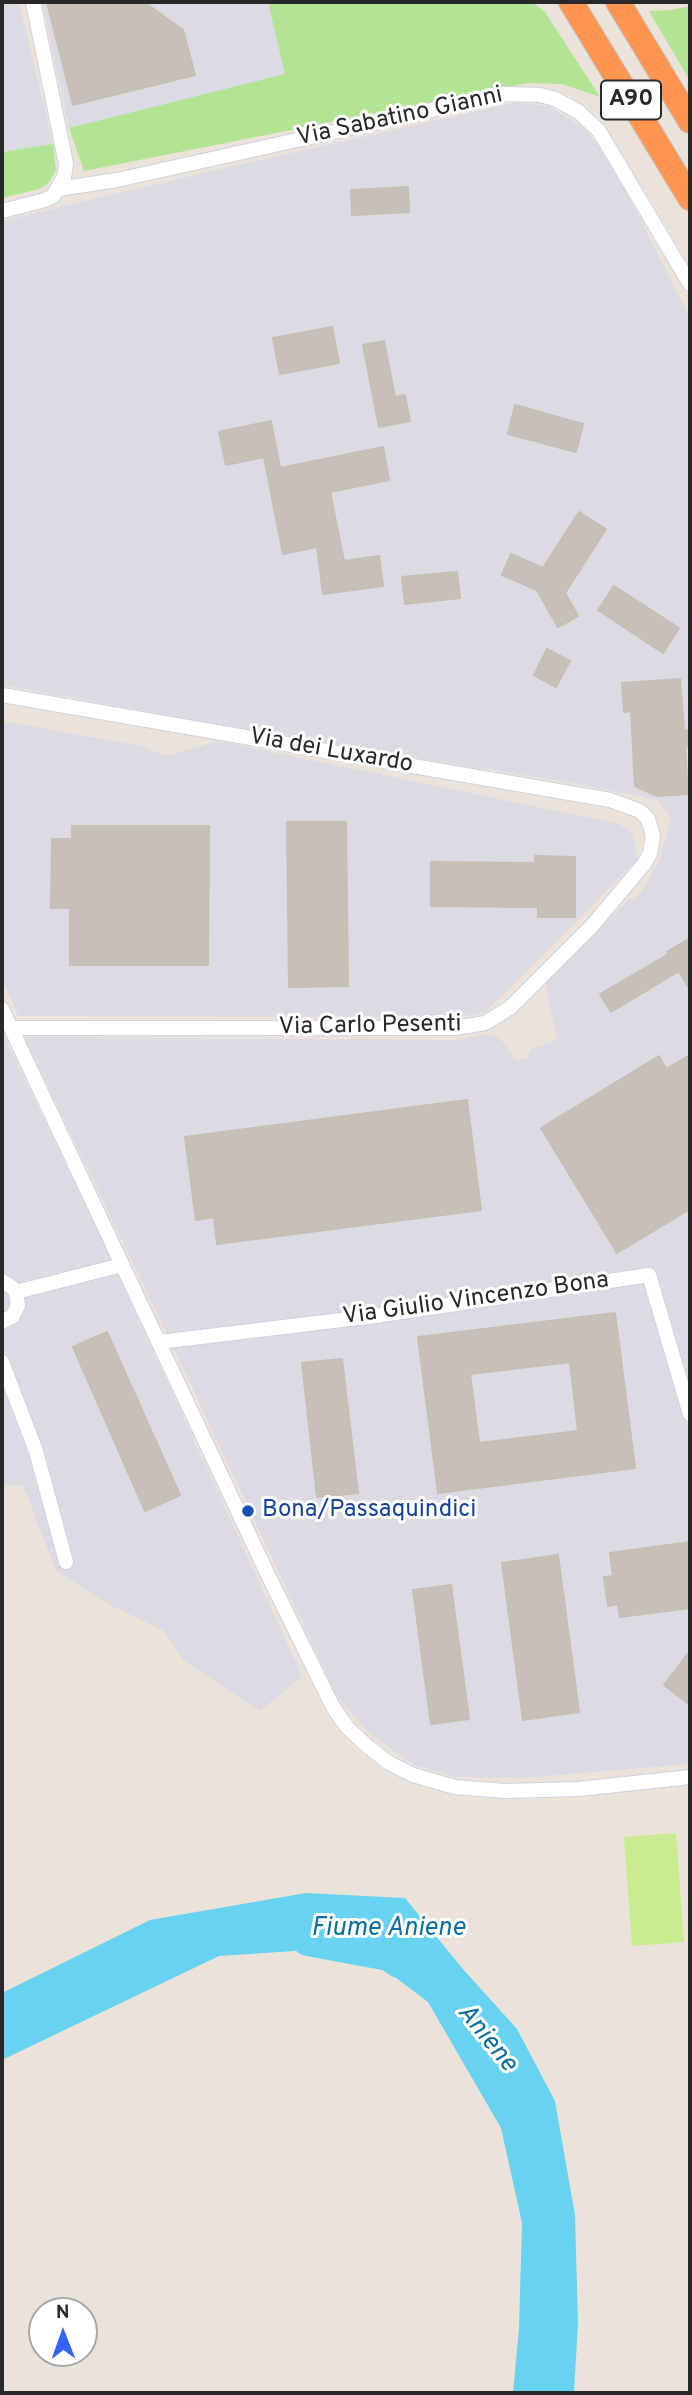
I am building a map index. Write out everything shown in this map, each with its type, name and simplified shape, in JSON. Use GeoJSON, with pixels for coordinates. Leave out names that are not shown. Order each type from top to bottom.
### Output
{"type":"FeatureCollection","features":[{"type":"Feature","properties":{"kind":"highway"},"geometry":{"type":"LineString","coordinates":[[553,2],[588,31]]}},
{"type":"Feature","properties":{"kind":"highway","name":"A90"},"geometry":{"type":"LineString","coordinates":[[571,2],[690,198]]}},
{"type":"Feature","properties":{"kind":"highway","name":"A90"},"geometry":{"type":"LineString","coordinates":[[618,2],[690,121]]}},
{"type":"Feature","properties":{"kind":"street"},"geometry":{"type":"LineString","coordinates":[[2,211],[45,200],[58,189],[66,164],[33,2]]}},
{"type":"Feature","properties":{"kind":"street","name":"Via Sabatino Gianni"},"geometry":{"type":"LineString","coordinates":[[58,189],[117,180],[504,94],[540,95],[555,99],[579,112],[599,131],[690,284]]}},
{"type":"Feature","properties":{"kind":"street","name":"Via dei Luxardo"},"geometry":{"type":"LineString","coordinates":[[2,695],[610,800],[640,811],[652,826]]}},
{"type":"Feature","properties":{"kind":"street","name":"Via Carlo Pesenti"},"geometry":{"type":"LineString","coordinates":[[11,1028],[455,1028],[485,1023],[511,1007],[616,899],[647,859],[652,845],[652,826]]}},
{"type":"Feature","properties":{"kind":"street"},"geometry":{"type":"LineString","coordinates":[[2,1009],[268,1575],[333,1707],[347,1727],[389,1763],[414,1776],[478,1789],[579,1789],[690,1777]]}},
{"type":"Feature","properties":{"kind":"street"},"geometry":{"type":"LineString","coordinates":[[16,1292],[122,1265]]}},
{"type":"Feature","properties":{"kind":"street","name":"Via Giulio Vincenzo Bona"},"geometry":{"type":"LineString","coordinates":[[159,1342],[375,1316],[649,1275],[690,1414]]}},
{"type":"Feature","properties":{"kind":"street"},"geometry":{"type":"LineString","coordinates":[[2,1281],[16,1292],[18,1305],[13,1316],[2,1322]]}},
{"type":"Feature","properties":{"kind":"street"},"geometry":{"type":"LineString","coordinates":[[2,1362],[36,1451],[66,1562]]}},
{"type":"Feature","properties":{"kind":"shaded area"},"geometry":{"type":"Polygon","coordinates":[[[2,2],[19,2],[53,144],[2,152],[2,2]]]}},
{"type":"Feature","properties":{"kind":"shaded area"},"geometry":{"type":"Polygon","coordinates":[[[42,2],[268,2],[286,74],[69,128],[42,2]]]}},
{"type":"Feature","properties":{"kind":"shaded area"},"geometry":{"type":"Polygon","coordinates":[[[514,103],[549,106],[581,126],[595,141],[619,177],[690,318],[690,1764],[522,1778],[457,1777],[414,1765],[370,1734],[337,1697],[175,1350],[24,1037],[458,1040],[487,1034],[503,1042],[515,1060],[527,1059],[531,1049],[557,1040],[545,981],[630,898],[635,898],[642,891],[660,859],[671,818],[658,800],[578,784],[266,733],[2,685],[2,221],[514,103]]]}},
{"type":"Feature","properties":{"kind":"shaded area"},"geometry":{"type":"Polygon","coordinates":[[[2,721],[140,746],[167,756],[218,741],[620,824],[633,834],[637,860],[485,1012],[459,1017],[18,1016],[2,976],[2,721]]]}},
{"type":"Feature","properties":{"kind":"shaded area"},"geometry":{"type":"Polygon","coordinates":[[[2,1032],[107,1250],[302,1676],[260,1711],[183,1660],[164,1631],[110,1605],[56,1571],[23,1485],[2,1486],[2,1032]]]}},
{"type":"Feature","properties":{"kind":"green space"},"geometry":{"type":"Polygon","coordinates":[[[268,2],[532,2],[545,12],[600,97],[562,84],[528,83],[84,171],[69,128],[285,74],[268,2]]]}},
{"type":"Feature","properties":{"kind":"green space"},"geometry":{"type":"Polygon","coordinates":[[[690,6],[690,81],[649,11],[690,6]]]}},
{"type":"Feature","properties":{"kind":"green space"},"geometry":{"type":"Polygon","coordinates":[[[53,144],[56,170],[49,183],[39,189],[2,198],[2,152],[53,144]]]}},
{"type":"Feature","properties":{"kind":"green space"},"geometry":{"type":"Polygon","coordinates":[[[676,1833],[684,1942],[632,1946],[624,1837],[676,1833]]]}},
{"type":"Feature","properties":{"kind":"water","name":"Fiume Aniene"},"geometry":{"type":"Polygon","coordinates":[[[306,1893],[405,1898],[462,1968],[517,2029],[555,2101],[575,2215],[578,2323],[574,2393],[513,2393],[519,2328],[522,2223],[501,2128],[428,2002],[355,1947],[219,1956],[2,2060],[2,1993],[150,1920],[306,1893]]]}},
{"type":"Feature","properties":{"kind":"building"},"geometry":{"type":"Polygon","coordinates":[[[47,2],[144,2],[183,30],[195,75],[73,105],[47,2]]]}},
{"type":"Feature","properties":{"kind":"building"},"geometry":{"type":"Polygon","coordinates":[[[408,187],[409,212],[352,215],[351,190],[408,187]]]}},
{"type":"Feature","properties":{"kind":"building"},"geometry":{"type":"Polygon","coordinates":[[[332,327],[339,363],[280,374],[273,338],[332,327]]]}},
{"type":"Feature","properties":{"kind":"building"},"geometry":{"type":"Polygon","coordinates":[[[384,341],[395,397],[405,395],[410,421],[379,427],[363,345],[384,341]]]}},
{"type":"Feature","properties":{"kind":"building"},"geometry":{"type":"Polygon","coordinates":[[[515,405],[583,424],[576,452],[508,434],[515,405]]]}},
{"type":"Feature","properties":{"kind":"building"},"geometry":{"type":"Polygon","coordinates":[[[271,421],[280,468],[383,447],[389,480],[330,492],[344,561],[379,556],[383,586],[323,594],[317,547],[283,554],[264,457],[226,465],[219,432],[271,421]]]}},
{"type":"Feature","properties":{"kind":"building"},"geometry":{"type":"Polygon","coordinates":[[[579,512],[606,529],[565,593],[578,616],[558,627],[537,590],[502,575],[511,554],[543,568],[579,512]]]}},
{"type":"Feature","properties":{"kind":"building"},"geometry":{"type":"Polygon","coordinates":[[[457,572],[460,598],[405,604],[402,577],[457,572]]]}},
{"type":"Feature","properties":{"kind":"building"},"geometry":{"type":"Polygon","coordinates":[[[614,586],[679,628],[663,653],[598,610],[614,586]]]}},
{"type":"Feature","properties":{"kind":"building"},"geometry":{"type":"Polygon","coordinates":[[[547,649],[570,661],[556,687],[534,675],[547,649]]]}},
{"type":"Feature","properties":{"kind":"building"},"geometry":{"type":"Polygon","coordinates":[[[680,679],[684,731],[690,730],[690,746],[685,747],[688,794],[657,796],[635,786],[631,711],[624,712],[622,683],[680,679]]]}},
{"type":"Feature","properties":{"kind":"building"},"geometry":{"type":"Polygon","coordinates":[[[287,822],[346,822],[348,986],[289,987],[287,822]]]}},
{"type":"Feature","properties":{"kind":"building"},"geometry":{"type":"Polygon","coordinates":[[[72,826],[209,826],[208,965],[70,965],[70,908],[51,908],[52,839],[72,839],[72,826]]]}},
{"type":"Feature","properties":{"kind":"building"},"geometry":{"type":"Polygon","coordinates":[[[535,856],[575,857],[575,917],[538,917],[538,907],[431,906],[431,862],[535,863],[535,856]]]}},
{"type":"Feature","properties":{"kind":"building"},"geometry":{"type":"Polygon","coordinates":[[[690,938],[690,990],[679,971],[611,1012],[600,994],[669,954],[667,952],[690,938]]]}},
{"type":"Feature","properties":{"kind":"building"},"geometry":{"type":"Polygon","coordinates":[[[690,1055],[690,1209],[617,1253],[541,1128],[659,1056],[666,1069],[690,1055]]]}},
{"type":"Feature","properties":{"kind":"building"},"geometry":{"type":"Polygon","coordinates":[[[467,1100],[481,1210],[217,1244],[214,1217],[196,1220],[185,1137],[467,1100]]]}},
{"type":"Feature","properties":{"kind":"building"},"geometry":{"type":"Polygon","coordinates":[[[615,1313],[635,1468],[438,1493],[418,1337],[615,1313]],[[570,1362],[470,1374],[479,1443],[578,1431],[570,1362]]]}},
{"type":"Feature","properties":{"kind":"building"},"geometry":{"type":"Polygon","coordinates":[[[107,1332],[180,1495],[145,1511],[73,1347],[107,1332]]]}},
{"type":"Feature","properties":{"kind":"building"},"geometry":{"type":"Polygon","coordinates":[[[342,1359],[358,1493],[317,1497],[302,1363],[342,1359]]]}},
{"type":"Feature","properties":{"kind":"building"},"geometry":{"type":"Polygon","coordinates":[[[690,1542],[690,1608],[620,1617],[618,1604],[608,1606],[604,1577],[613,1576],[610,1553],[690,1542]]]}},
{"type":"Feature","properties":{"kind":"building"},"geometry":{"type":"Polygon","coordinates":[[[558,1555],[579,1712],[523,1720],[502,1563],[558,1555]]]}},
{"type":"Feature","properties":{"kind":"building"},"geometry":{"type":"Polygon","coordinates":[[[451,1585],[469,1719],[431,1724],[413,1590],[451,1585]]]}},
{"type":"Feature","properties":{"kind":"building"},"geometry":{"type":"Polygon","coordinates":[[[690,1651],[690,1705],[664,1685],[690,1651]]]}},
{"type":"Feature","properties":{"kind":"waterway","name":"Aniene"},"geometry":{"type":"LineString","coordinates":[[308,1940],[389,1955],[399,1962]]}},
{"type":"Feature","properties":{"kind":"place","name":"Bona/Passaquindici"},"geometry":{"type":"Point","coordinates":[248,1511]}}]}
